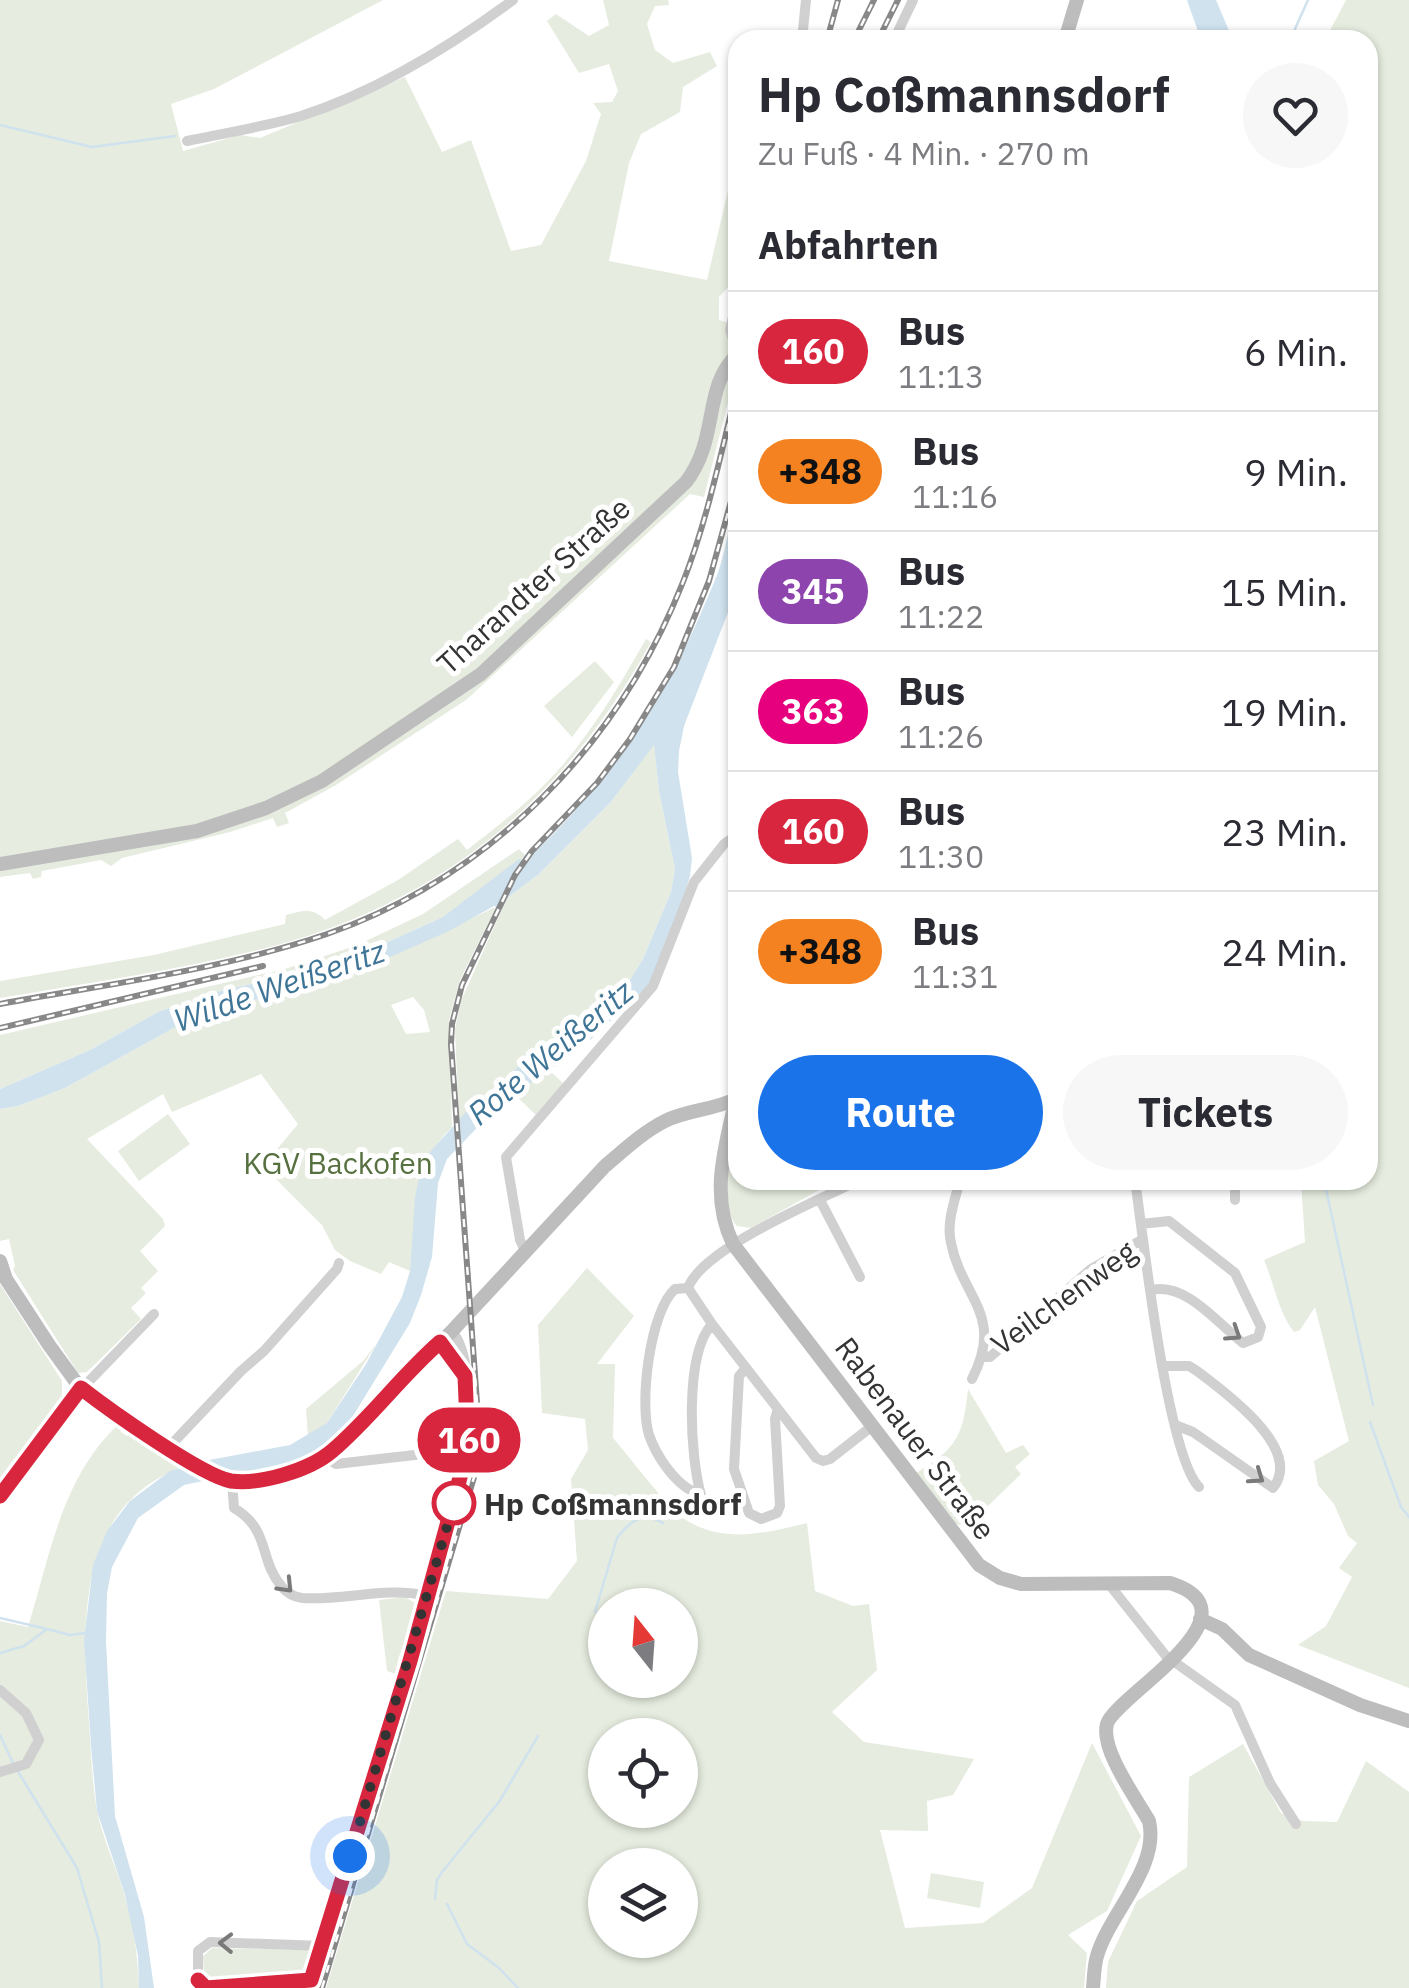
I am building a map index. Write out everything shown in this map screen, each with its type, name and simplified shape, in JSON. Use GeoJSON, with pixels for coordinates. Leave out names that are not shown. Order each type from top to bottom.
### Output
{"type":"FeatureCollection","features":[{"type":"Feature","properties":{"kind":"main road"},"geometry":{"type":"LineString","coordinates":[[1068,30],[1077,0]]}},
{"type":"Feature","properties":{"kind":"main road","name":"Tharandter Straße"},"geometry":{"type":"LineString","coordinates":[[0,864],[151,841],[243,817],[322,781],[452,696],[514,644],[686,482],[706,448],[720,375],[728,365]]}},
{"type":"Feature","properties":{"kind":"main road"},"geometry":{"type":"LineString","coordinates":[[0,1261],[6,1278],[81,1388],[192,1463],[226,1480],[277,1476],[324,1457],[452,1331],[606,1166],[666,1120],[714,1108],[728,1100]]}},
{"type":"Feature","properties":{"kind":"main road","name":"Rabenauer Straße"},"geometry":{"type":"LineString","coordinates":[[728,1144],[720,1188],[724,1223],[733,1244],[984,1570],[1021,1584],[1180,1586],[1194,1598],[1200,1619]]}},
{"type":"Feature","properties":{"kind":"main road"},"geometry":{"type":"LineString","coordinates":[[1092,1988],[1097,1954],[1129,1895],[1152,1833],[1110,1751],[1106,1725],[1111,1715],[1172,1661],[1200,1619],[1222,1629],[1249,1656],[1409,1722]]}},
{"type":"Feature","properties":{"kind":"street"},"geometry":{"type":"LineString","coordinates":[[186,141],[298,116],[372,88],[464,36],[512,0]]}},
{"type":"Feature","properties":{"kind":"street"},"geometry":{"type":"LineString","coordinates":[[803,30],[806,0]]}},
{"type":"Feature","properties":{"kind":"street"},"geometry":{"type":"LineString","coordinates":[[899,30],[914,0]]}},
{"type":"Feature","properties":{"kind":"street"},"geometry":{"type":"LineString","coordinates":[[525,1251],[506,1157],[653,986],[694,882],[728,841]]}},
{"type":"Feature","properties":{"kind":"street"},"geometry":{"type":"LineString","coordinates":[[688,1288],[695,1274],[733,1244],[840,1190]]}},
{"type":"Feature","properties":{"kind":"street"},"geometry":{"type":"LineString","coordinates":[[958,1190],[949,1232],[956,1260],[982,1312],[983,1353],[972,1379]]}},
{"type":"Feature","properties":{"kind":"street"},"geometry":{"type":"LineString","coordinates":[[1136,1190],[1175,1425],[1199,1487]]}},
{"type":"Feature","properties":{"kind":"street"},"geometry":{"type":"LineString","coordinates":[[1235,1190],[1235,1200]]}},
{"type":"Feature","properties":{"kind":"street"},"geometry":{"type":"LineString","coordinates":[[820,1200],[860,1277]]}},
{"type":"Feature","properties":{"kind":"street"},"geometry":{"type":"LineString","coordinates":[[1141,1224],[1169,1221],[1235,1274],[1261,1328],[1258,1337],[1244,1343],[1180,1292],[1152,1290]]}},
{"type":"Feature","properties":{"kind":"street","name":"Veilchenweg"},"geometry":{"type":"LineString","coordinates":[[983,1353],[990,1357],[1091,1269],[1143,1239]]}},
{"type":"Feature","properties":{"kind":"street"},"geometry":{"type":"LineString","coordinates":[[169,1447],[287,1327],[338,1264]]}},
{"type":"Feature","properties":{"kind":"street"},"geometry":{"type":"LineString","coordinates":[[688,1288],[816,1458],[823,1461],[842,1451],[871,1427]]}},
{"type":"Feature","properties":{"kind":"street"},"geometry":{"type":"LineString","coordinates":[[688,1288],[676,1289],[666,1300],[648,1358],[647,1425],[654,1446],[674,1478],[700,1493],[690,1408],[703,1337],[712,1324]]}},
{"type":"Feature","properties":{"kind":"street"},"geometry":{"type":"LineString","coordinates":[[0,1496],[81,1388],[154,1314]]}},
{"type":"Feature","properties":{"kind":"street"},"geometry":{"type":"LineString","coordinates":[[323,1946],[210,1942],[198,1951],[198,1980],[206,1988],[310,1984],[323,1946],[428,1596],[468,1448],[465,1376],[460,1342],[452,1331]]}},
{"type":"Feature","properties":{"kind":"street"},"geometry":{"type":"LineString","coordinates":[[440,1342],[465,1376]]}},
{"type":"Feature","properties":{"kind":"street"},"geometry":{"type":"LineString","coordinates":[[1164,1366],[1188,1366],[1197,1371],[1256,1420],[1281,1459],[1280,1479],[1273,1488],[1193,1432],[1175,1425]]}},
{"type":"Feature","properties":{"kind":"street"},"geometry":{"type":"LineString","coordinates":[[746,1368],[739,1376],[734,1469],[749,1513],[761,1519],[777,1512],[780,1506],[774,1418],[778,1410]]}},
{"type":"Feature","properties":{"kind":"street"},"geometry":{"type":"LineString","coordinates":[[324,1457],[336,1464],[468,1448]]}},
{"type":"Feature","properties":{"kind":"street"},"geometry":{"type":"LineString","coordinates":[[226,1480],[234,1508],[255,1523],[282,1588],[297,1598],[400,1591],[428,1596]]}},
{"type":"Feature","properties":{"kind":"street"},"geometry":{"type":"LineString","coordinates":[[1108,1584],[1172,1661],[1235,1705],[1270,1783],[1296,1824]]}},
{"type":"Feature","properties":{"kind":"street"},"geometry":{"type":"LineString","coordinates":[[0,1690],[26,1712],[39,1740],[26,1764],[0,1772]]}},
{"type":"Feature","properties":{"kind":"green space"},"geometry":{"type":"Polygon","coordinates":[[[0,0],[383,0],[214,89],[171,104],[183,151],[240,135],[260,138],[405,77],[442,152],[471,140],[511,251],[541,245],[586,161],[601,114],[593,103],[612,102],[618,91],[609,64],[579,73],[547,21],[556,14],[589,36],[609,25],[603,0],[668,0],[669,5],[655,6],[647,24],[655,50],[673,63],[710,52],[717,66],[683,87],[680,112],[641,134],[629,163],[609,261],[707,280],[728,191],[728,287],[719,297],[719,320],[728,322],[728,402],[704,497],[690,494],[466,700],[336,785],[285,813],[289,823],[277,827],[273,818],[122,858],[111,866],[101,860],[42,871],[41,877],[33,879],[30,873],[0,877],[0,0]]]}},
{"type":"Feature","properties":{"kind":"green space"},"geometry":{"type":"Polygon","coordinates":[[[1346,0],[1409,0],[1409,1688],[1298,1645],[1326,1626],[1352,1577],[1339,1568],[1357,1543],[1348,1536],[1334,1504],[1318,1485],[1314,1461],[1349,1441],[1315,1307],[1300,1330],[1294,1332],[1264,1260],[1305,1242],[1302,1190],[1378,1190],[1378,30],[1330,30],[1346,0]]]}},
{"type":"Feature","properties":{"kind":"green space"},"geometry":{"type":"Polygon","coordinates":[[[646,639],[651,642],[618,697],[541,793],[497,833],[448,869],[396,899],[339,925],[243,954],[0,998],[0,981],[154,955],[285,924],[286,915],[297,912],[312,912],[325,920],[398,880],[458,839],[467,850],[560,768],[596,722],[646,639]]]}},
{"type":"Feature","properties":{"kind":"green space"},"geometry":{"type":"Polygon","coordinates":[[[595,661],[614,682],[572,737],[544,706],[595,661]]]}},
{"type":"Feature","properties":{"kind":"green space"},"geometry":{"type":"Polygon","coordinates":[[[654,744],[675,869],[671,892],[643,959],[625,988],[602,1010],[520,1065],[459,1120],[455,1029],[461,1001],[507,898],[539,874],[610,803],[654,744]]]}},
{"type":"Feature","properties":{"kind":"green space"},"geometry":{"type":"Polygon","coordinates":[[[519,849],[525,855],[521,861],[443,917],[368,951],[158,1012],[90,1050],[0,1089],[0,1035],[288,968],[355,946],[423,914],[519,849]]]}},
{"type":"Feature","properties":{"kind":"green space","name":"KGV Backofen"},"geometry":{"type":"Polygon","coordinates":[[[496,907],[460,980],[449,1020],[452,1127],[429,1158],[422,1176],[410,1271],[389,1262],[381,1274],[350,1261],[335,1250],[322,1225],[263,1166],[298,1124],[261,1074],[172,1112],[163,1094],[87,1139],[163,1219],[165,1226],[140,1251],[158,1271],[141,1288],[146,1293],[131,1308],[141,1319],[87,1372],[78,1373],[13,1270],[9,1239],[0,1241],[0,1109],[65,1088],[199,1014],[347,976],[496,907]],[[413,997],[391,1005],[406,1034],[430,1032],[424,1010],[413,997]]]}},
{"type":"Feature","properties":{"kind":"green space"},"geometry":{"type":"Polygon","coordinates":[[[549,1070],[564,1084],[536,1115],[514,1094],[549,1070]]]}},
{"type":"Feature","properties":{"kind":"green space"},"geometry":{"type":"Polygon","coordinates":[[[168,1114],[190,1144],[139,1181],[118,1151],[168,1114]]]}},
{"type":"Feature","properties":{"kind":"green space"},"geometry":{"type":"Polygon","coordinates":[[[728,1177],[728,1190],[819,1190],[751,1228],[737,1226],[726,1194],[728,1177]]]}},
{"type":"Feature","properties":{"kind":"green space"},"geometry":{"type":"Polygon","coordinates":[[[587,1268],[634,1316],[597,1364],[615,1364],[613,1438],[670,1506],[700,1527],[730,1534],[807,1523],[815,1591],[853,1606],[869,1604],[877,1670],[832,1712],[864,1742],[974,1759],[953,1795],[927,1801],[928,1831],[880,1830],[905,1928],[983,1923],[1032,1888],[1092,1743],[1141,1836],[1107,1911],[1068,1935],[1087,1953],[1084,1988],[326,1988],[446,1591],[548,1599],[577,1561],[571,1479],[588,1450],[585,1419],[542,1413],[538,1325],[587,1268]]]}},
{"type":"Feature","properties":{"kind":"green space"},"geometry":{"type":"Polygon","coordinates":[[[0,1284],[62,1381],[62,1402],[4,1482],[0,1479],[0,1284]]]}},
{"type":"Feature","properties":{"kind":"green space"},"geometry":{"type":"Polygon","coordinates":[[[377,1343],[327,1423],[308,1437],[306,1409],[363,1361],[377,1343]]]}},
{"type":"Feature","properties":{"kind":"green space"},"geometry":{"type":"Polygon","coordinates":[[[968,1389],[1006,1453],[1023,1445],[1030,1454],[1015,1467],[1021,1474],[967,1526],[955,1524],[915,1474],[955,1440],[964,1419],[968,1389]]]}},
{"type":"Feature","properties":{"kind":"green space"},"geometry":{"type":"Polygon","coordinates":[[[119,1424],[121,1432],[133,1434],[182,1467],[148,1485],[123,1509],[105,1537],[88,1603],[86,1674],[95,1798],[130,1914],[139,1988],[0,1988],[0,1621],[28,1627],[71,1492],[100,1445],[119,1424]]]}},
{"type":"Feature","properties":{"kind":"green space"},"geometry":{"type":"Polygon","coordinates":[[[405,1597],[415,1603],[415,1611],[396,1674],[387,1671],[379,1600],[405,1597]]]}},
{"type":"Feature","properties":{"kind":"green space"},"geometry":{"type":"Polygon","coordinates":[[[1243,1744],[1281,1813],[1303,1821],[1337,1822],[1366,1761],[1409,1792],[1409,1988],[1106,1988],[1108,1962],[1137,1901],[1187,1867],[1189,1777],[1243,1744]]]}},
{"type":"Feature","properties":{"kind":"green space"},"geometry":{"type":"Polygon","coordinates":[[[931,1873],[984,1882],[980,1908],[927,1898],[931,1873]]]}},
{"type":"Feature","properties":{"kind":"green space"},"geometry":{"type":"Polygon","coordinates":[[[212,1948],[309,1950],[313,1954],[310,1965],[296,1975],[210,1983],[204,1978],[203,1956],[212,1948]]]}},
{"type":"Feature","properties":{"kind":"water"},"geometry":{"type":"Polygon","coordinates":[[[1187,0],[1216,0],[1229,30],[1198,30],[1187,0]]]}},
{"type":"Feature","properties":{"kind":"water"},"geometry":{"type":"Polygon","coordinates":[[[728,534],[728,612],[684,726],[679,751],[678,772],[692,858],[690,876],[679,914],[648,986],[589,1041],[495,1109],[447,1159],[438,1183],[432,1257],[421,1295],[410,1323],[348,1424],[319,1450],[292,1462],[184,1485],[138,1518],[112,1567],[106,1642],[115,1816],[144,1917],[154,1988],[139,1988],[138,1956],[125,1895],[97,1811],[91,1746],[84,1640],[93,1565],[107,1531],[130,1501],[170,1471],[290,1445],[327,1423],[366,1364],[402,1297],[410,1271],[415,1197],[423,1160],[464,1114],[520,1065],[602,1010],[625,988],[643,959],[671,892],[675,869],[654,745],[610,803],[539,874],[507,898],[502,909],[494,906],[449,931],[347,976],[199,1014],[65,1088],[18,1106],[0,1109],[0,1089],[90,1050],[158,1012],[368,951],[443,917],[519,859],[530,857],[606,774],[649,713],[685,647],[717,576],[728,534]]]}},
{"type":"Feature","properties":{"kind":"waterway"},"geometry":{"type":"LineString","coordinates":[[1294,30],[1308,0]]}},
{"type":"Feature","properties":{"kind":"waterway"},"geometry":{"type":"LineString","coordinates":[[0,125],[92,147],[175,136]]}},
{"type":"Feature","properties":{"kind":"waterway"},"geometry":{"type":"LineString","coordinates":[[1326,1190],[1373,1405]]}},
{"type":"Feature","properties":{"kind":"waterway"},"geometry":{"type":"LineString","coordinates":[[1370,1422],[1401,1507],[1409,1517]]}},
{"type":"Feature","properties":{"kind":"waterway"},"geometry":{"type":"LineString","coordinates":[[602,1588],[617,1538],[643,1517],[663,1523]]}},
{"type":"Feature","properties":{"kind":"waterway"},"geometry":{"type":"LineString","coordinates":[[0,1618],[47,1629]]}},
{"type":"Feature","properties":{"kind":"waterway"},"geometry":{"type":"LineString","coordinates":[[0,1653],[24,1646],[47,1629],[70,1635],[86,1633]]}},
{"type":"Feature","properties":{"kind":"waterway"},"geometry":{"type":"LineString","coordinates":[[0,1735],[13,1763]]}},
{"type":"Feature","properties":{"kind":"waterway"},"geometry":{"type":"LineString","coordinates":[[435,1899],[442,1872],[499,1802],[538,1736]]}},
{"type":"Feature","properties":{"kind":"waterway"},"geometry":{"type":"LineString","coordinates":[[17,1770],[77,1868],[99,1942],[102,1988]]}},
{"type":"Feature","properties":{"kind":"waterway"},"geometry":{"type":"LineString","coordinates":[[447,1904],[467,1944],[518,1988]]}},
{"type":"Feature","properties":{"kind":"railway"},"geometry":{"type":"LineString","coordinates":[[830,30],[838,0]]}},
{"type":"Feature","properties":{"kind":"railway"},"geometry":{"type":"LineString","coordinates":[[859,30],[874,0]]}},
{"type":"Feature","properties":{"kind":"railway"},"geometry":{"type":"LineString","coordinates":[[883,30],[898,0]]}},
{"type":"Feature","properties":{"kind":"railway"},"geometry":{"type":"LineString","coordinates":[[0,1004],[206,967],[327,934],[387,909],[443,877],[495,840],[543,797],[586,749],[624,697],[656,641],[700,534],[728,427]]}},
{"type":"Feature","properties":{"kind":"railway"},"geometry":{"type":"LineString","coordinates":[[322,1988],[475,1474],[479,1430],[451,1044],[462,985],[515,875],[532,851],[597,783],[630,739],[674,667],[709,581],[728,512]]}},
{"type":"Feature","properties":{"kind":"railway"},"geometry":{"type":"LineString","coordinates":[[0,1028],[263,966]]}},
{"type":"Feature","properties":{"kind":"bus line","name":"160"},"geometry":{"type":"LineString","coordinates":[[0,1496],[81,1388],[204,1470],[220,1478],[244,1481],[298,1470],[324,1457],[440,1342],[465,1376],[469,1437],[457,1493],[410,1661],[311,1980],[206,1988],[198,1980]]}},
{"type":"Feature","properties":{"kind":"place","name":"Hp Coßmannsdorf"},"geometry":{"type":"Point","coordinates":[454,1503]}},
{"type":"Feature","properties":{"kind":"route"},"geometry":{"type":"LineString","coordinates":[[350,1856],[454,1503]]}},
{"type":"Feature","properties":{"kind":"water label","name":"Wilde Weißeritz"},"geometry":{"type":"Point","coordinates":[279,985]}},
{"type":"Feature","properties":{"kind":"water label","name":"Rote Weißeritz"},"geometry":{"type":"Point","coordinates":[550,1052]}}]}
